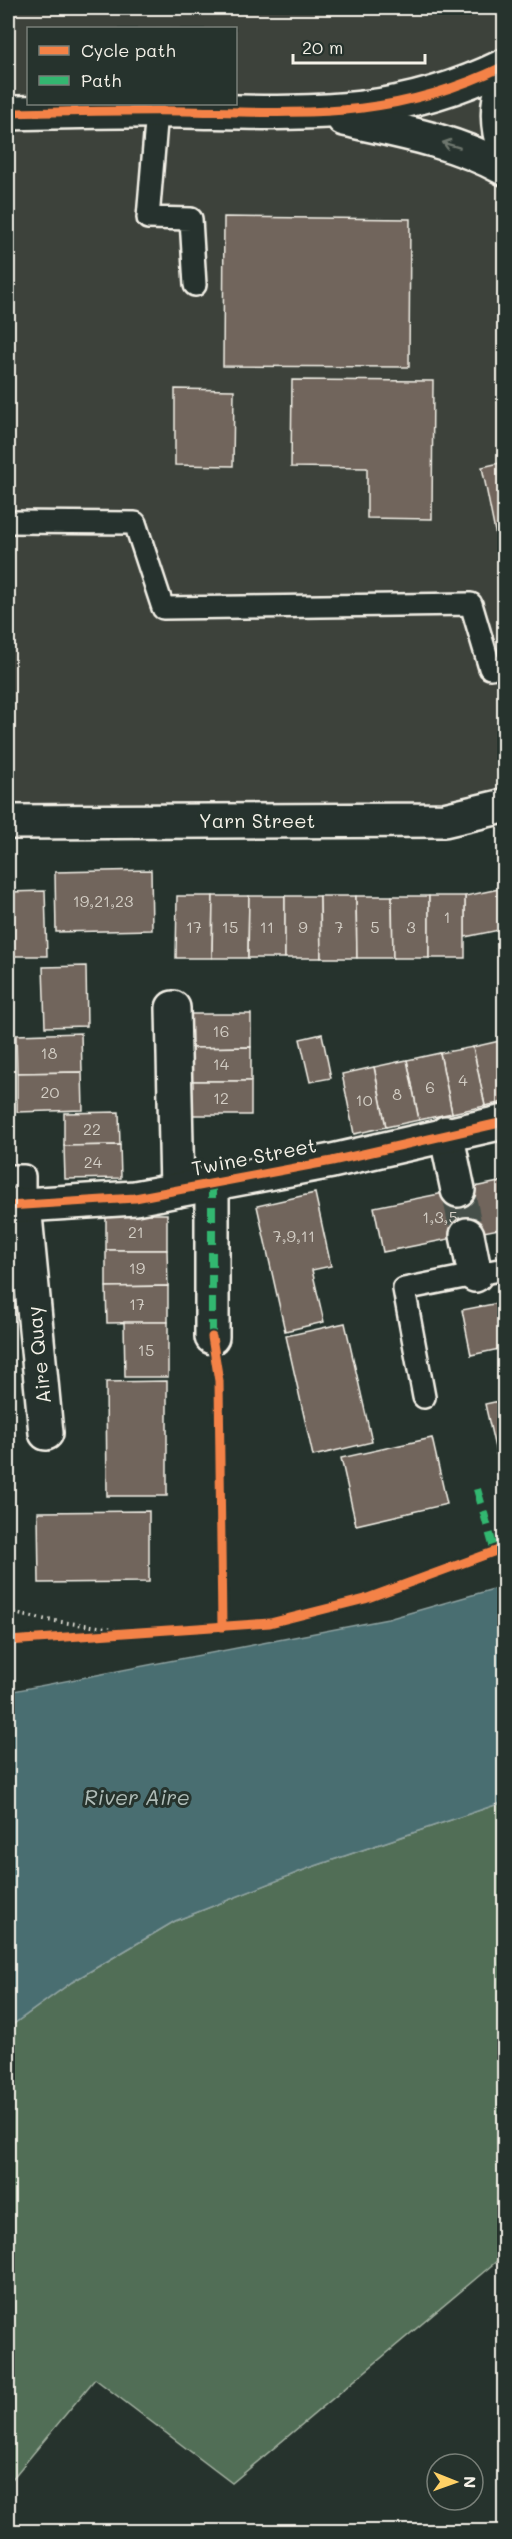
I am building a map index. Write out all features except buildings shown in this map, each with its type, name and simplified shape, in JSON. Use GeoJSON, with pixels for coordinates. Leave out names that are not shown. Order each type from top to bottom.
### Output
{"type":"FeatureCollection","features":[{"type":"Feature","properties":{"kind":"street"},"geometry":{"type":"LineString","coordinates":[[8,113],[157,111],[319,113],[369,109],[452,89],[504,66]]}},
{"type":"Feature","properties":{"kind":"street"},"geometry":{"type":"LineString","coordinates":[[504,84],[498,121],[504,148]]}},
{"type":"Feature","properties":{"kind":"street"},"geometry":{"type":"LineString","coordinates":[[319,113],[424,137],[463,149],[504,168]]}},
{"type":"Feature","properties":{"kind":"street","name":"Yarn Street"},"geometry":{"type":"LineString","coordinates":[[8,822],[444,820],[504,806]]}},
{"type":"Feature","properties":{"kind":"street","name":"Twine Street"},"geometry":{"type":"LineString","coordinates":[[172,1008],[177,1190]]}},
{"type":"Feature","properties":{"kind":"street","name":"Twine Street"},"geometry":{"type":"LineString","coordinates":[[16,1205],[135,1197],[177,1190],[332,1161],[446,1133],[504,1122]]}},
{"type":"Feature","properties":{"kind":"street"},"geometry":{"type":"LineString","coordinates":[[446,1133],[458,1190]]}},
{"type":"Feature","properties":{"kind":"street","name":"Twine Street"},"geometry":{"type":"LineString","coordinates":[[212,1183],[212,1337]]}},
{"type":"Feature","properties":{"kind":"street","name":"Aire Quay"},"geometry":{"type":"LineString","coordinates":[[16,1205],[46,1433]]}},
{"type":"Feature","properties":{"kind":"street"},"geometry":{"type":"LineString","coordinates":[[467,1235],[490,1272]]}},
{"type":"Feature","properties":{"kind":"lane"},"geometry":{"type":"LineString","coordinates":[[157,111],[148,218],[191,219],[195,285]]}},
{"type":"Feature","properties":{"kind":"lane"},"geometry":{"type":"LineString","coordinates":[[8,522],[135,523],[163,608],[471,604],[490,668],[504,666]]}},
{"type":"Feature","properties":{"kind":"lane"},"geometry":{"type":"LineString","coordinates":[[8,1176],[24,1176],[16,1205]]}},
{"type":"Feature","properties":{"kind":"lane"},"geometry":{"type":"LineString","coordinates":[[424,1397],[404,1289],[490,1272]]}},
{"type":"Feature","properties":{"kind":"path"},"geometry":{"type":"LineString","coordinates":[[8,1612],[47,1620],[140,1632]]}},
{"type":"Feature","properties":{"kind":"path"},"geometry":{"type":"LineString","coordinates":[[82,1636],[140,1632]]}},
{"type":"Feature","properties":{"kind":"shaded area"},"geometry":{"type":"Polygon","coordinates":[[[8,8],[504,8],[504,806],[8,822],[8,8]]]}},
{"type":"Feature","properties":{"kind":"green space"},"geometry":{"type":"Polygon","coordinates":[[[504,1802],[504,2255],[232,2483],[95,2379],[8,2484],[8,2028],[72,1982],[175,1921],[309,1868],[504,1802]]]}},
{"type":"Feature","properties":{"kind":"water","name":"River Aire"},"geometry":{"type":"Polygon","coordinates":[[[504,1586],[504,1802],[309,1868],[175,1921],[72,1982],[8,2028],[8,1692],[388,1619],[504,1586]]]}},
{"type":"Feature","properties":{"kind":"tunnel"},"geometry":{"type":"LineString","coordinates":[[458,1190],[467,1235]]}},
{"type":"Feature","properties":{"kind":"marked path"},"geometry":{"type":"LineString","coordinates":[[212,1183],[212,1337]]}},
{"type":"Feature","properties":{"kind":"marked path"},"geometry":{"type":"LineString","coordinates":[[477,1489],[495,1552]]}},
{"type":"Feature","properties":{"kind":"cycle path"},"geometry":{"type":"LineString","coordinates":[[8,113],[348,110],[424,96],[464,84],[504,66]]}},
{"type":"Feature","properties":{"kind":"cycle path"},"geometry":{"type":"LineString","coordinates":[[8,1206],[135,1198],[332,1161],[504,1122]]}},
{"type":"Feature","properties":{"kind":"cycle path"},"geometry":{"type":"LineString","coordinates":[[212,1337],[219,1381],[222,1627]]}},
{"type":"Feature","properties":{"kind":"cycle path"},"geometry":{"type":"LineString","coordinates":[[8,1641],[270,1623],[365,1599],[504,1548]]}}]}
